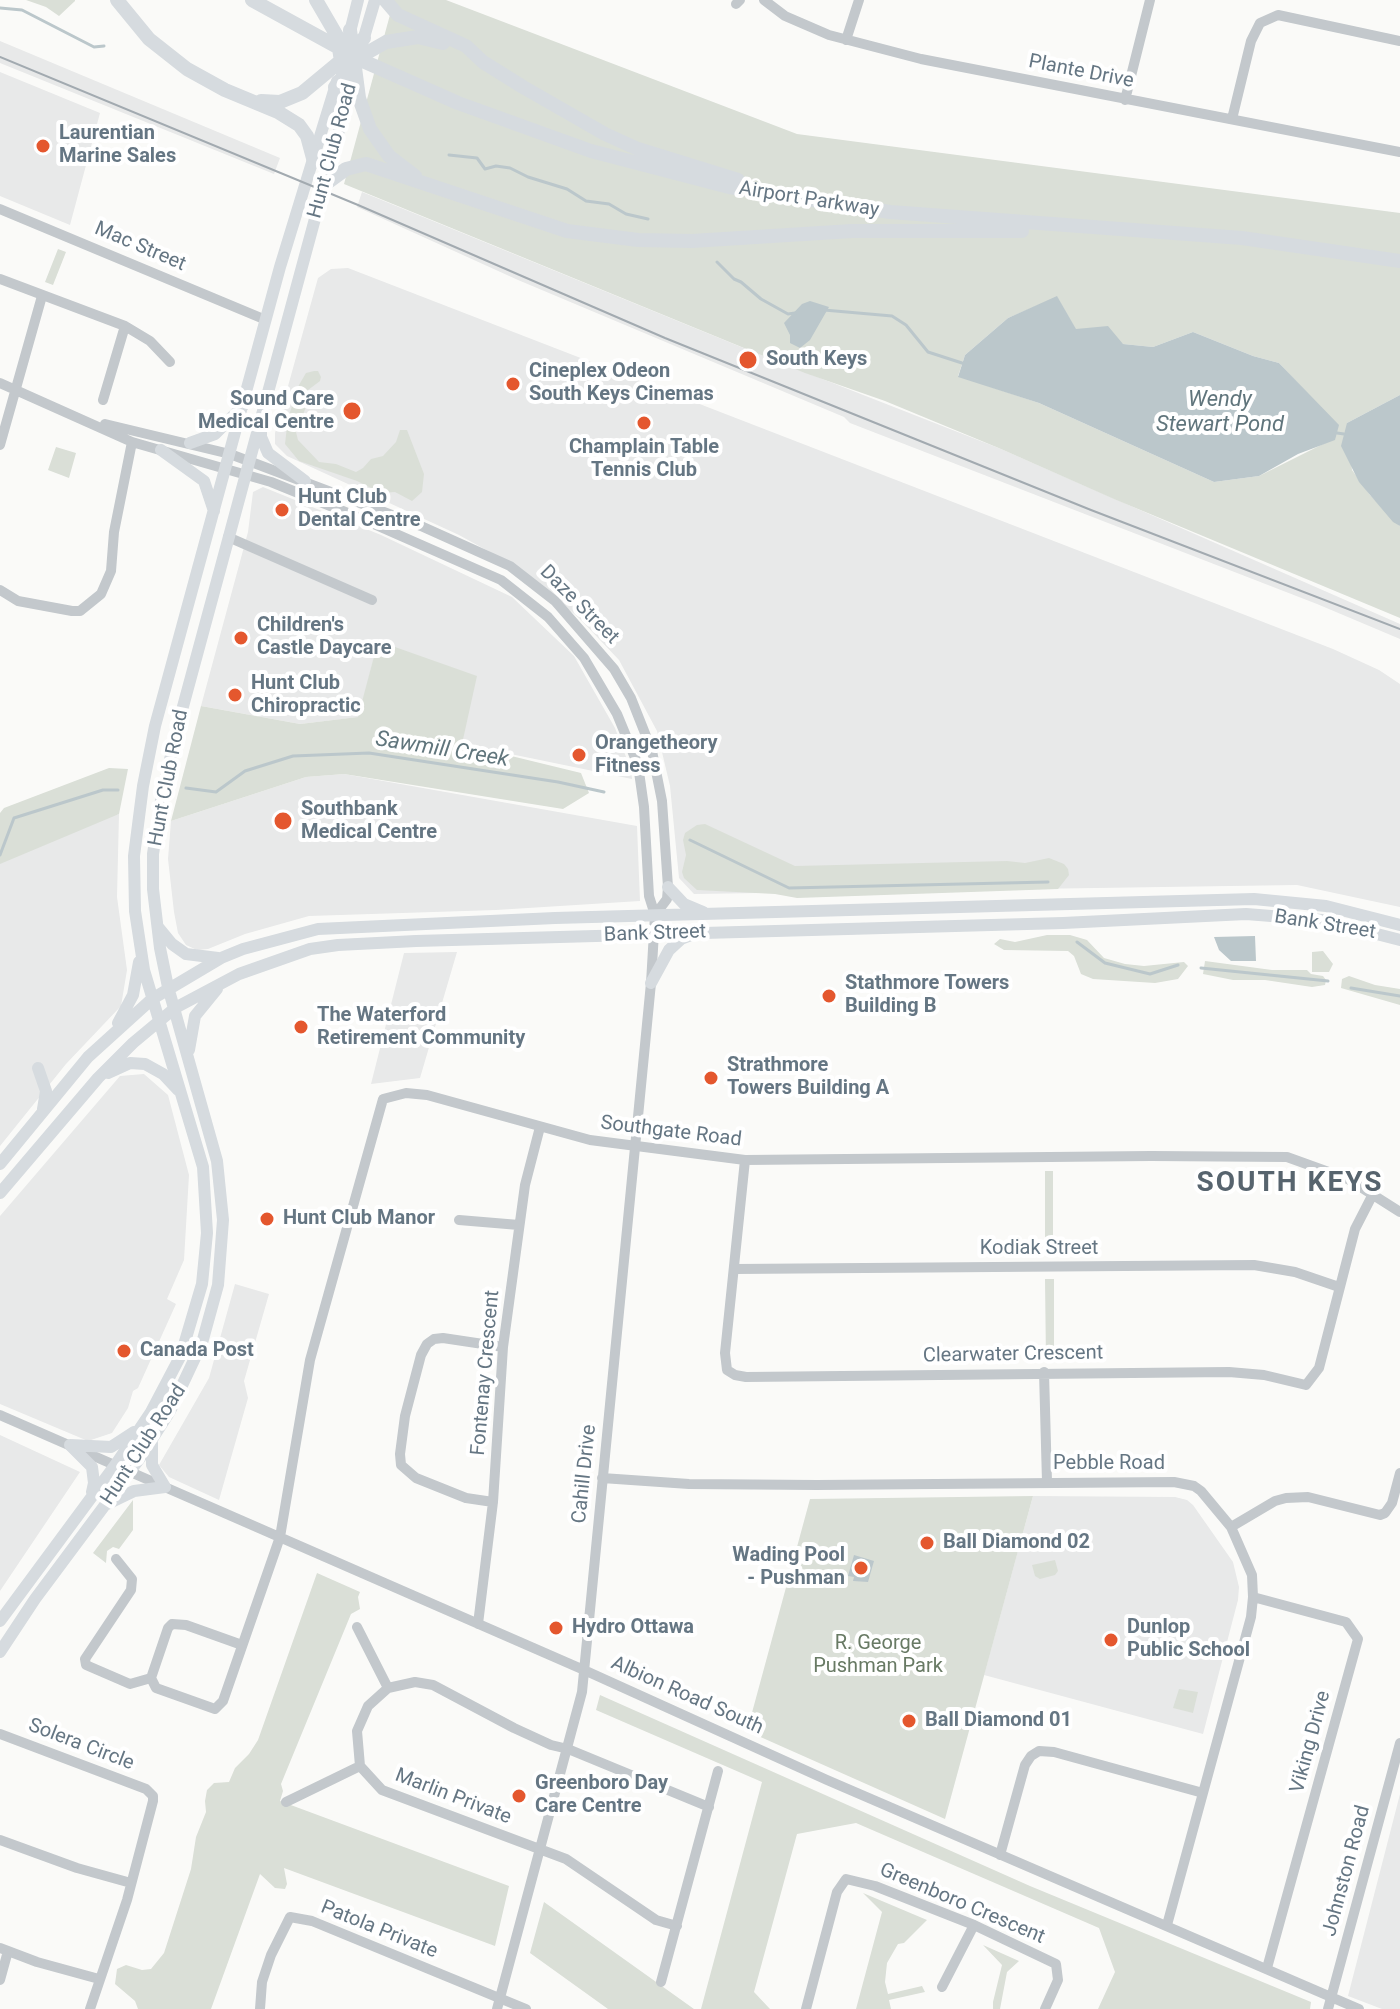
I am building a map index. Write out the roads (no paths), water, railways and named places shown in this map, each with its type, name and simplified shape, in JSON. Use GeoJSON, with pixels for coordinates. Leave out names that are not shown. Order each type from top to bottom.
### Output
{"type":"FeatureCollection","features":[{"type":"Feature","properties":{"kind":"highway"},"geometry":{"type":"LineString","coordinates":[[117,0],[162,51],[199,77],[278,112],[299,125],[307,136],[314,162]]}},
{"type":"Feature","properties":{"kind":"highway","name":"Airport Parkway"},"geometry":{"type":"LineString","coordinates":[[252,0],[390,74],[482,113],[629,162],[754,192],[890,212],[1190,233],[1400,261]]}},
{"type":"Feature","properties":{"kind":"highway"},"geometry":{"type":"LineString","coordinates":[[316,0],[351,62],[366,119],[381,147],[408,172],[447,191]]}},
{"type":"Feature","properties":{"kind":"highway"},"geometry":{"type":"LineString","coordinates":[[385,0],[398,15],[459,42],[483,62]]}},
{"type":"Feature","properties":{"kind":"highway"},"geometry":{"type":"LineString","coordinates":[[347,99],[350,30]]}},
{"type":"Feature","properties":{"kind":"highway"},"geometry":{"type":"LineString","coordinates":[[249,99],[270,103],[287,100],[386,42],[418,37],[435,40],[483,62],[581,122],[638,149],[742,181],[890,212]]}},
{"type":"Feature","properties":{"kind":"highway"},"geometry":{"type":"LineString","coordinates":[[335,87],[364,38]]}},
{"type":"Feature","properties":{"kind":"highway"},"geometry":{"type":"LineString","coordinates":[[324,185],[346,169],[366,164],[567,231],[638,240],[692,241],[862,231],[1190,233]]}},
{"type":"Feature","properties":{"kind":"main road"},"geometry":{"type":"LineString","coordinates":[[350,30],[358,0]]}},
{"type":"Feature","properties":{"kind":"main road"},"geometry":{"type":"LineString","coordinates":[[364,38],[375,0]]}},
{"type":"Feature","properties":{"kind":"main road","name":"Hunt Club Road"},"geometry":{"type":"LineString","coordinates":[[0,1621],[144,1424],[181,1355],[195,1313],[205,1261],[207,1209],[203,1167],[140,951],[134,893],[136,836],[155,726],[266,320],[335,87]]}},
{"type":"Feature","properties":{"kind":"main road","name":"Hunt Club Road"},"geometry":{"type":"LineString","coordinates":[[0,1652],[35,1599],[152,1440],[179,1396],[202,1343],[216,1293],[222,1249],[223,1206],[217,1161],[168,987],[153,889],[155,839],[178,725],[347,99]]}},
{"type":"Feature","properties":{"kind":"main road"},"geometry":{"type":"LineString","coordinates":[[190,443],[215,434],[245,403]]}},
{"type":"Feature","properties":{"kind":"main road"},"geometry":{"type":"LineString","coordinates":[[261,419],[261,437],[268,453],[305,481]]}},
{"type":"Feature","properties":{"kind":"main road"},"geometry":{"type":"LineString","coordinates":[[161,450],[204,481],[214,512]]}},
{"type":"Feature","properties":{"kind":"main road"},"geometry":{"type":"LineString","coordinates":[[136,836],[155,839]]}},
{"type":"Feature","properties":{"kind":"main road"},"geometry":{"type":"LineString","coordinates":[[668,887],[684,904],[710,914]]}},
{"type":"Feature","properties":{"kind":"main road","name":"Bank Street"},"geometry":{"type":"LineString","coordinates":[[0,1164],[65,1084],[113,1032],[168,987],[221,958],[318,929],[555,918],[1212,899],[1298,901],[1400,925]]}},
{"type":"Feature","properties":{"kind":"main road"},"geometry":{"type":"LineString","coordinates":[[1084,921],[1085,905]]}},
{"type":"Feature","properties":{"kind":"main road","name":"Bank Street"},"geometry":{"type":"LineString","coordinates":[[0,1193],[98,1078],[175,1008],[226,980],[299,951],[338,945],[416,941],[1246,914],[1294,916],[1337,923],[1400,940]]}},
{"type":"Feature","properties":{"kind":"main road"},"geometry":{"type":"LineString","coordinates":[[553,937],[555,918]]}},
{"type":"Feature","properties":{"kind":"main road"},"geometry":{"type":"LineString","coordinates":[[416,941],[417,924]]}},
{"type":"Feature","properties":{"kind":"main road"},"geometry":{"type":"LineString","coordinates":[[158,927],[172,944],[186,954],[221,958]]}},
{"type":"Feature","properties":{"kind":"main road"},"geometry":{"type":"LineString","coordinates":[[651,983],[669,950],[681,939],[701,932]]}},
{"type":"Feature","properties":{"kind":"main road"},"geometry":{"type":"LineString","coordinates":[[298,934],[299,951]]}},
{"type":"Feature","properties":{"kind":"main road"},"geometry":{"type":"LineString","coordinates":[[113,1032],[133,995],[140,951]]}},
{"type":"Feature","properties":{"kind":"main road"},"geometry":{"type":"LineString","coordinates":[[189,1053],[195,1016],[226,980]]}},
{"type":"Feature","properties":{"kind":"main road"},"geometry":{"type":"LineString","coordinates":[[98,1078],[122,1066],[143,1063],[158,1069],[182,1095]]}},
{"type":"Feature","properties":{"kind":"main road"},"geometry":{"type":"LineString","coordinates":[[38,1068],[47,1097],[42,1112]]}},
{"type":"Feature","properties":{"kind":"main road"},"geometry":{"type":"LineString","coordinates":[[65,1084],[81,1099]]}},
{"type":"Feature","properties":{"kind":"main road"},"geometry":{"type":"LineString","coordinates":[[70,1445],[111,1447],[144,1424]]}},
{"type":"Feature","properties":{"kind":"main road"},"geometry":{"type":"LineString","coordinates":[[104,1506],[134,1491],[165,1487],[152,1465],[152,1440]]}},
{"type":"Feature","properties":{"kind":"main road"},"geometry":{"type":"LineString","coordinates":[[70,1445],[92,1467],[94,1483],[91,1498]]}},
{"type":"Feature","properties":{"kind":"street","name":"Plante Drive"},"geometry":{"type":"LineString","coordinates":[[764,0],[795,20],[846,40],[921,59],[1400,152]]}},
{"type":"Feature","properties":{"kind":"street"},"geometry":{"type":"LineString","coordinates":[[846,40],[859,0]]}},
{"type":"Feature","properties":{"kind":"street"},"geometry":{"type":"LineString","coordinates":[[1125,100],[1150,0]]}},
{"type":"Feature","properties":{"kind":"street"},"geometry":{"type":"LineString","coordinates":[[1232,119],[1251,41],[1260,23],[1278,15],[1400,41]]}},
{"type":"Feature","properties":{"kind":"street","name":"Mac Street"},"geometry":{"type":"LineString","coordinates":[[0,209],[266,320]]}},
{"type":"Feature","properties":{"kind":"street"},"geometry":{"type":"LineString","coordinates":[[0,279],[125,326],[150,341],[170,362]]}},
{"type":"Feature","properties":{"kind":"street"},"geometry":{"type":"LineString","coordinates":[[0,445],[42,296]]}},
{"type":"Feature","properties":{"kind":"street"},"geometry":{"type":"LineString","coordinates":[[103,400],[125,326]]}},
{"type":"Feature","properties":{"kind":"street"},"geometry":{"type":"LineString","coordinates":[[0,383],[132,442],[228,461]]}},
{"type":"Feature","properties":{"kind":"street"},"geometry":{"type":"LineString","coordinates":[[86,420],[190,443],[228,461]]}},
{"type":"Feature","properties":{"kind":"street"},"geometry":{"type":"LineString","coordinates":[[0,590],[18,601],[72,611],[80,611],[101,594],[111,571],[116,518],[132,442]]}},
{"type":"Feature","properties":{"kind":"street","name":"Daze Street"},"geometry":{"type":"LineString","coordinates":[[228,461],[305,481],[421,526],[510,566],[555,601],[614,669],[631,698],[648,741],[656,769],[668,887],[667,899],[655,915]]}},
{"type":"Feature","properties":{"kind":"street","name":"Daze Street"},"geometry":{"type":"LineString","coordinates":[[248,467],[501,580],[548,617],[584,658],[617,714],[638,765],[649,896],[655,915],[654,933]]}},
{"type":"Feature","properties":{"kind":"street"},"geometry":{"type":"LineString","coordinates":[[415,543],[421,526]]}},
{"type":"Feature","properties":{"kind":"street"},"geometry":{"type":"LineString","coordinates":[[228,537],[372,600]]}},
{"type":"Feature","properties":{"kind":"street"},"geometry":{"type":"LineString","coordinates":[[501,580],[510,566]]}},
{"type":"Feature","properties":{"kind":"street"},"geometry":{"type":"LineString","coordinates":[[584,658],[598,647]]}},
{"type":"Feature","properties":{"kind":"street"},"geometry":{"type":"LineString","coordinates":[[646,832],[664,830]]}},
{"type":"Feature","properties":{"kind":"street","name":"Cahill Drive"},"geometry":{"type":"LineString","coordinates":[[499,2004],[582,1692],[654,933]]}},
{"type":"Feature","properties":{"kind":"street","name":"Southgate Road"},"geometry":{"type":"LineString","coordinates":[[280,1537],[310,1360],[383,1099],[406,1093],[427,1095],[590,1140],[745,1160],[1287,1157],[1328,1170],[1400,1212]]}},
{"type":"Feature","properties":{"kind":"street","name":"Fontenay Crescent"},"geometry":{"type":"LineString","coordinates":[[478,1624],[493,1502],[503,1347],[525,1185],[540,1127]]}},
{"type":"Feature","properties":{"kind":"street","name":"Clearwater Crescent"},"geometry":{"type":"LineString","coordinates":[[745,1160],[725,1353],[727,1370],[735,1375],[1251,1373],[1306,1385],[1319,1368],[1355,1229],[1373,1194]]}},
{"type":"Feature","properties":{"kind":"street"},"geometry":{"type":"LineString","coordinates":[[459,1220],[519,1225]]}},
{"type":"Feature","properties":{"kind":"street","name":"Kodiak Street"},"geometry":{"type":"LineString","coordinates":[[735,1269],[1254,1265],[1295,1272],[1339,1287]]}},
{"type":"Feature","properties":{"kind":"street"},"geometry":{"type":"LineString","coordinates":[[493,1502],[466,1498],[416,1478],[401,1465],[400,1454],[405,1416],[421,1355],[427,1344],[443,1338],[503,1347]]}},
{"type":"Feature","properties":{"kind":"street"},"geometry":{"type":"LineString","coordinates":[[1044,1372],[1047,1482]]}},
{"type":"Feature","properties":{"kind":"street","name":"Albion Road South"},"geometry":{"type":"LineString","coordinates":[[0,1415],[1000,1855],[1359,2009]]}},
{"type":"Feature","properties":{"kind":"street"},"geometry":{"type":"LineString","coordinates":[[1231,1527],[1275,1501],[1286,1498],[1308,1497],[1380,1515],[1392,1503],[1400,1473]]}},
{"type":"Feature","properties":{"kind":"street","name":"Pebble Road"},"geometry":{"type":"LineString","coordinates":[[602,1478],[754,1485],[1174,1482],[1194,1486],[1231,1527],[1252,1575],[1253,1597],[1251,1617],[1167,1925]]}},
{"type":"Feature","properties":{"kind":"street"},"geometry":{"type":"LineString","coordinates":[[242,1645],[186,1625],[172,1624],[151,1678],[156,1688],[215,1709],[223,1701],[280,1537]]}},
{"type":"Feature","properties":{"kind":"street"},"geometry":{"type":"LineString","coordinates":[[116,1559],[132,1579],[131,1590],[85,1659],[86,1665],[130,1684],[151,1678]]}},
{"type":"Feature","properties":{"kind":"street","name":"Viking Drive"},"geometry":{"type":"LineString","coordinates":[[1253,1597],[1346,1622],[1358,1639],[1267,1968]]}},
{"type":"Feature","properties":{"kind":"street"},"geometry":{"type":"LineString","coordinates":[[357,1627],[388,1688]]}},
{"type":"Feature","properties":{"kind":"street"},"geometry":{"type":"LineString","coordinates":[[286,1802],[360,1766],[357,1731],[368,1706],[388,1688],[415,1682],[433,1685],[551,1745],[568,1749],[709,1807]]}},
{"type":"Feature","properties":{"kind":"street","name":"Solera Circle"},"geometry":{"type":"LineString","coordinates":[[0,1734],[148,1790],[153,1801],[131,1883],[90,2009]]}},
{"type":"Feature","properties":{"kind":"street","name":"Johnston Road"},"geometry":{"type":"LineString","coordinates":[[1328,2009],[1400,1743]]}},
{"type":"Feature","properties":{"kind":"street"},"geometry":{"type":"LineString","coordinates":[[1000,1855],[1025,1765],[1039,1751],[1054,1752],[1203,1793]]}},
{"type":"Feature","properties":{"kind":"street","name":"Marlin Private"},"geometry":{"type":"LineString","coordinates":[[360,1766],[382,1790],[541,1849],[581,1868],[656,1920],[677,1926]]}},
{"type":"Feature","properties":{"kind":"street"},"geometry":{"type":"LineString","coordinates":[[661,1982],[718,1771]]}},
{"type":"Feature","properties":{"kind":"street"},"geometry":{"type":"LineString","coordinates":[[0,1840],[77,1868],[131,1883]]}},
{"type":"Feature","properties":{"kind":"street","name":"Greenboro Crescent"},"geometry":{"type":"LineString","coordinates":[[806,2009],[837,1892],[846,1879],[875,1886],[974,1925],[1056,1964],[1058,1980],[1045,2009]]}},
{"type":"Feature","properties":{"kind":"street","name":"Patola Private"},"geometry":{"type":"LineString","coordinates":[[260,2009],[262,1982],[271,1955],[290,1917],[312,1921],[499,2004]]}},
{"type":"Feature","properties":{"kind":"street"},"geometry":{"type":"LineString","coordinates":[[942,1987],[974,1925]]}},
{"type":"Feature","properties":{"kind":"street"},"geometry":{"type":"LineString","coordinates":[[0,1980],[4,1950],[99,1979]]}},
{"type":"Feature","properties":{"kind":"street"},"geometry":{"type":"LineString","coordinates":[[499,2004],[526,2009]]}},
{"type":"Feature","properties":{"kind":"water","name":"Wendy Stewart Pond"},"geometry":{"type":"Polygon","coordinates":[[[1057,296],[1076,329],[1108,326],[1123,344],[1153,347],[1193,332],[1279,363],[1339,425],[1335,440],[1298,454],[1259,476],[1214,482],[1039,403],[958,377],[965,355],[1008,318],[1057,296]]]}},
{"type":"Feature","properties":{"kind":"water"},"geometry":{"type":"Polygon","coordinates":[[[810,301],[829,307],[810,340],[800,348],[790,343],[784,323],[802,304],[810,301]]]}},
{"type":"Feature","properties":{"kind":"water","name":"Wendy Stewart Pond"},"geometry":{"type":"Polygon","coordinates":[[[1400,395],[1400,526],[1359,482],[1341,446],[1347,423],[1400,395]]]}},
{"type":"Feature","properties":{"kind":"water"},"geometry":{"type":"Polygon","coordinates":[[[1255,936],[1256,961],[1231,961],[1219,950],[1214,937],[1255,936]]]}},
{"type":"Feature","properties":{"kind":"water","name":"Wading Pool - Pushman"},"geometry":{"type":"Polygon","coordinates":[[[854,1555],[874,1561],[868,1582],[853,1581],[854,1577],[848,1576],[854,1555]]]}},
{"type":"Feature","properties":{"kind":"waterway"},"geometry":{"type":"LineString","coordinates":[[0,8],[22,10],[94,47],[104,46]]}},
{"type":"Feature","properties":{"kind":"waterway"},"geometry":{"type":"LineString","coordinates":[[449,155],[477,158],[485,169],[496,166],[510,168],[567,189],[586,201],[609,204],[626,214],[648,219]]}},
{"type":"Feature","properties":{"kind":"waterway"},"geometry":{"type":"LineString","coordinates":[[717,262],[761,299],[788,314],[795,313]]}},
{"type":"Feature","properties":{"kind":"waterway"},"geometry":{"type":"LineString","coordinates":[[824,310],[892,316],[906,325],[928,352],[962,363]]}},
{"type":"Feature","properties":{"kind":"waterway"},"geometry":{"type":"LineString","coordinates":[[1337,433],[1344,434]]}},
{"type":"Feature","properties":{"kind":"waterway","name":"Sawmill Creek"},"geometry":{"type":"LineString","coordinates":[[186,788],[216,792],[245,771],[293,756],[369,753],[604,792]]}},
{"type":"Feature","properties":{"kind":"waterway","name":"Sawmill Creek"},"geometry":{"type":"LineString","coordinates":[[0,855],[14,818],[103,790],[118,790]]}},
{"type":"Feature","properties":{"kind":"waterway","name":"Sawmill Creek"},"geometry":{"type":"LineString","coordinates":[[690,840],[789,888],[1048,882]]}},
{"type":"Feature","properties":{"kind":"waterway","name":"Sawmill Creek"},"geometry":{"type":"LineString","coordinates":[[1077,942],[1105,963],[1150,974],[1178,965]]}},
{"type":"Feature","properties":{"kind":"waterway","name":"Sawmill Creek"},"geometry":{"type":"LineString","coordinates":[[1201,968],[1328,981]]}},
{"type":"Feature","properties":{"kind":"waterway","name":"Sawmill Creek"},"geometry":{"type":"LineString","coordinates":[[1351,988],[1400,996]]}},
{"type":"Feature","properties":{"kind":"tram line"},"geometry":{"type":"LineString","coordinates":[[0,57],[358,205],[665,338],[1091,510],[1400,629]]}},
{"type":"Feature","properties":{"kind":"place","name":"Laurentian Marine Sales"},"geometry":{"type":"Point","coordinates":[43,146]}},
{"type":"Feature","properties":{"kind":"place","name":"South Keys"},"geometry":{"type":"Point","coordinates":[748,360]}},
{"type":"Feature","properties":{"kind":"place","name":"Cineplex Odeon South Keys Cinemas"},"geometry":{"type":"Point","coordinates":[513,384]}},
{"type":"Feature","properties":{"kind":"place","name":"Sound Care Medical Centre"},"geometry":{"type":"Point","coordinates":[352,411]}},
{"type":"Feature","properties":{"kind":"place","name":"Champlain Table Tennis Club"},"geometry":{"type":"Point","coordinates":[644,423]}},
{"type":"Feature","properties":{"kind":"place","name":"Hunt Club Dental Centre"},"geometry":{"type":"Point","coordinates":[282,510]}},
{"type":"Feature","properties":{"kind":"place","name":"Children's Castle Daycare"},"geometry":{"type":"Point","coordinates":[241,638]}},
{"type":"Feature","properties":{"kind":"place","name":"Hunt Club Chiropractic"},"geometry":{"type":"Point","coordinates":[235,695]}},
{"type":"Feature","properties":{"kind":"place","name":"Orangetheory Fitness"},"geometry":{"type":"Point","coordinates":[579,755]}},
{"type":"Feature","properties":{"kind":"place","name":"Southbank Medical Centre"},"geometry":{"type":"Point","coordinates":[283,821]}},
{"type":"Feature","properties":{"kind":"place","name":"Stathmore Towers Building B"},"geometry":{"type":"Point","coordinates":[829,996]}},
{"type":"Feature","properties":{"kind":"place","name":"The Waterford Retirement Community"},"geometry":{"type":"Point","coordinates":[301,1027]}},
{"type":"Feature","properties":{"kind":"place","name":"Strathmore Towers Building A"},"geometry":{"type":"Point","coordinates":[711,1078]}},
{"type":"Feature","properties":{"kind":"place","name":"Hunt Club Manor"},"geometry":{"type":"Point","coordinates":[267,1219]}},
{"type":"Feature","properties":{"kind":"place","name":"Canada Post"},"geometry":{"type":"Point","coordinates":[124,1351]}},
{"type":"Feature","properties":{"kind":"place","name":"Ball Diamond 02"},"geometry":{"type":"Point","coordinates":[927,1543]}},
{"type":"Feature","properties":{"kind":"place","name":"Wading Pool - Pushman"},"geometry":{"type":"Point","coordinates":[861,1568]}},
{"type":"Feature","properties":{"kind":"place","name":"Hydro Ottawa"},"geometry":{"type":"Point","coordinates":[556,1628]}},
{"type":"Feature","properties":{"kind":"place","name":"Dunlop Public School"},"geometry":{"type":"Point","coordinates":[1111,1640]}},
{"type":"Feature","properties":{"kind":"place","name":"Ball Diamond 01"},"geometry":{"type":"Point","coordinates":[909,1721]}},
{"type":"Feature","properties":{"kind":"place","name":"Greenboro Day Care Centre"},"geometry":{"type":"Point","coordinates":[519,1796]}},
{"type":"Feature","properties":{"kind":"district","name":"SOUTH KEYS"},"geometry":{"type":"Point","coordinates":[1290,1184]}},
{"type":"Feature","properties":{"kind":"park label","name":"R. George Pushman Park"},"geometry":{"type":"Point","coordinates":[878,1656]}}]}
